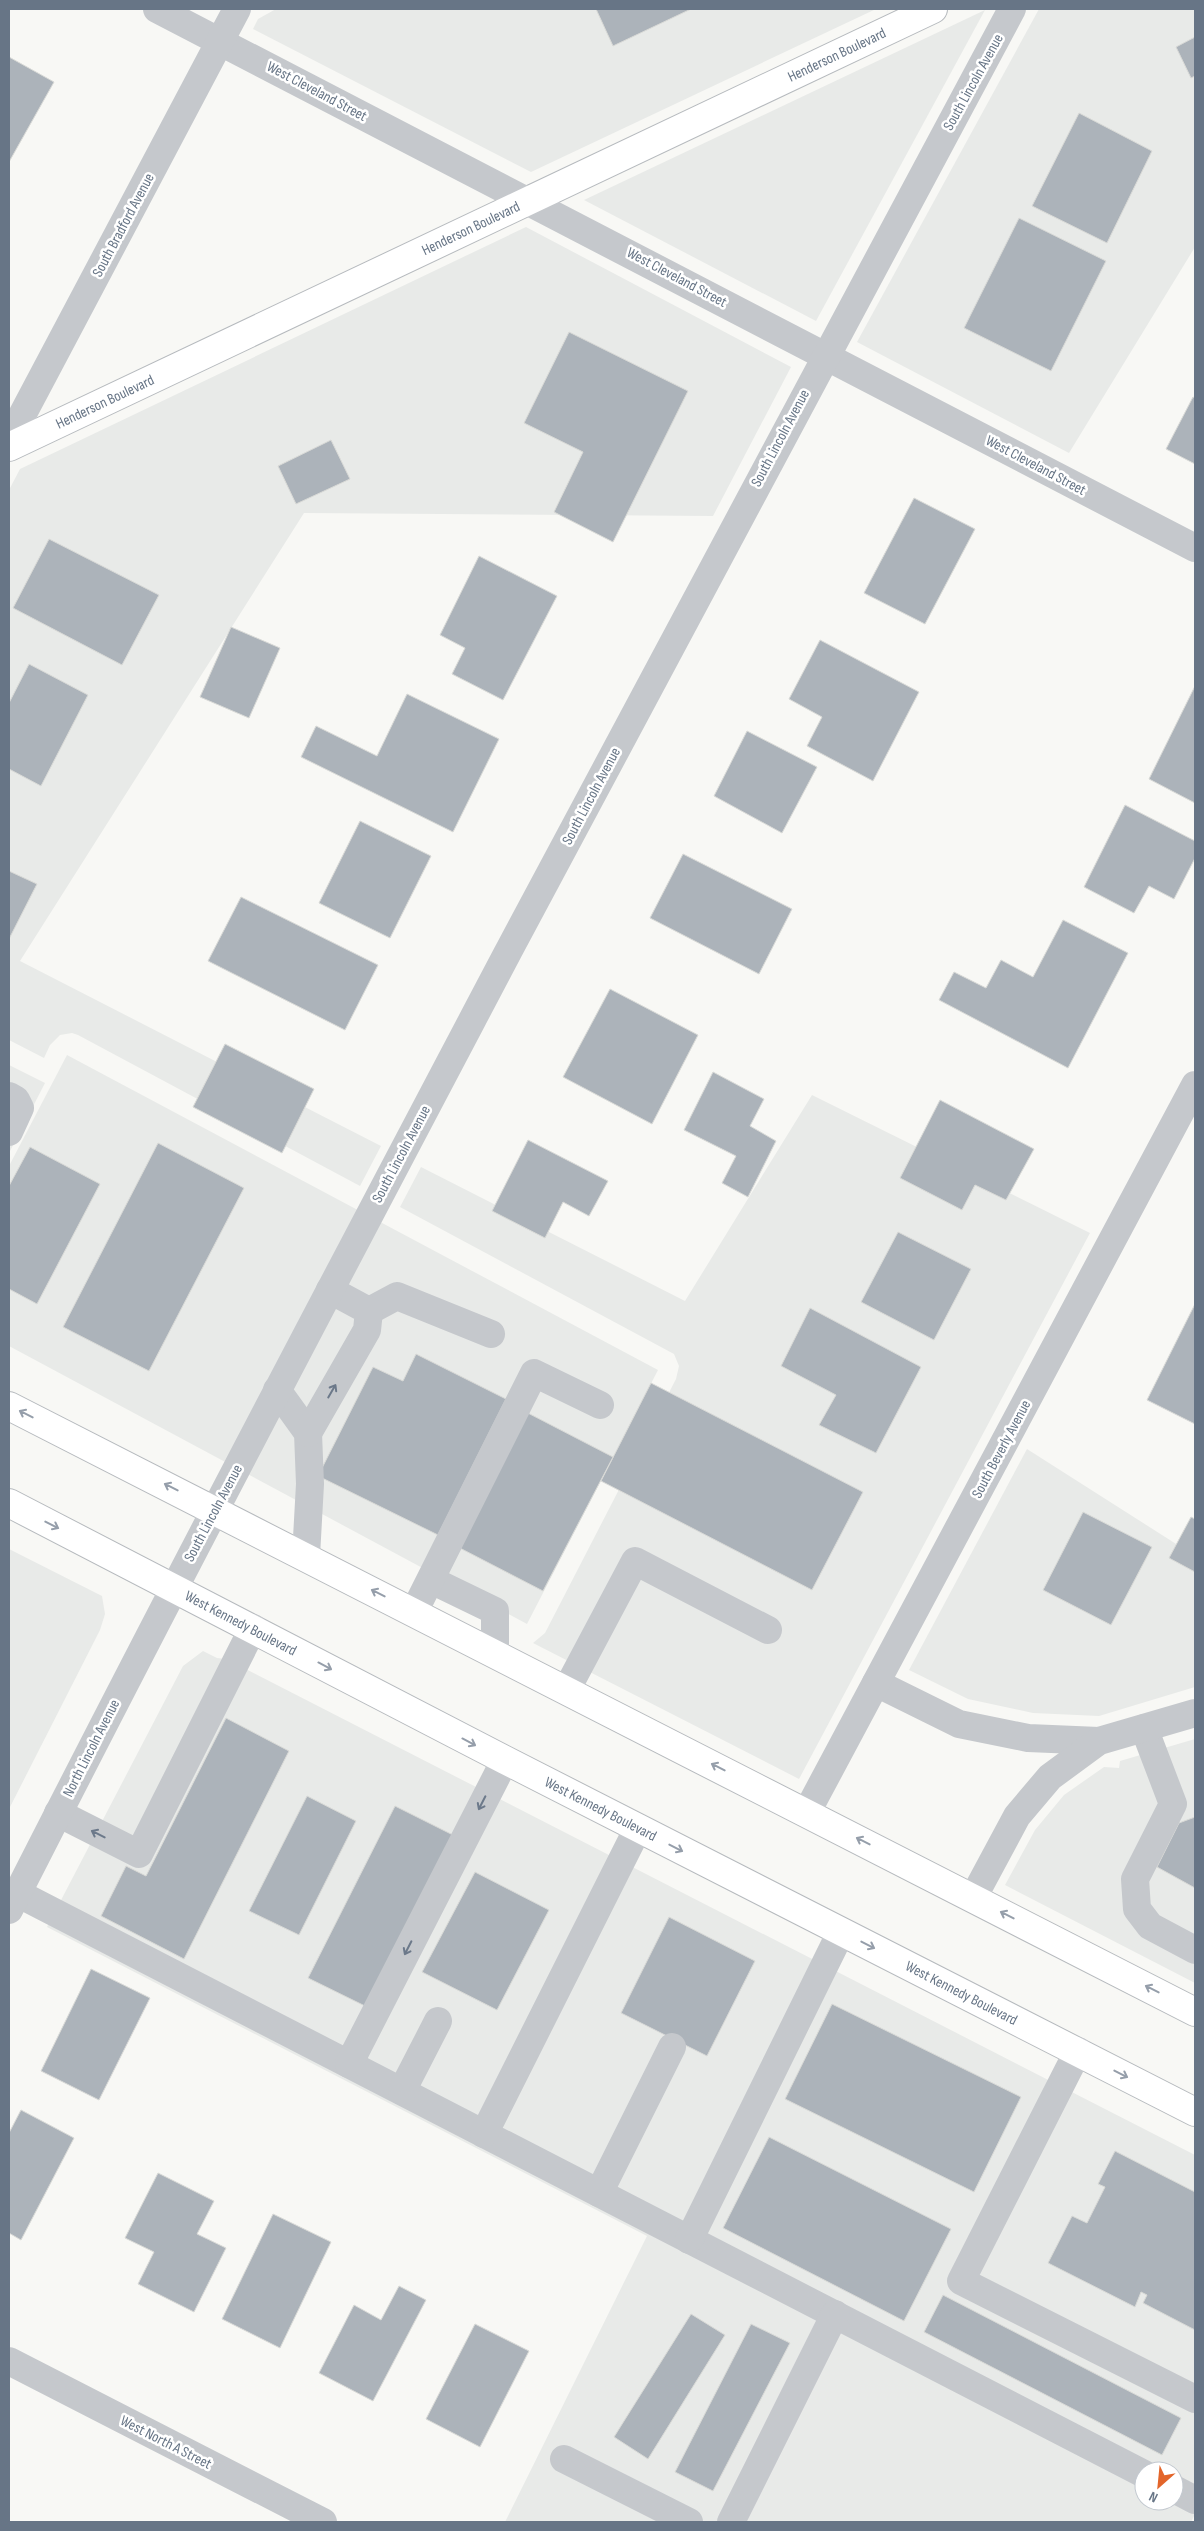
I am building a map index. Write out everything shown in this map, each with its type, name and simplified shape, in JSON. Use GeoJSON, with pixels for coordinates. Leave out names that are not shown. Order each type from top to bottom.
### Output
{"type":"FeatureCollection","features":[{"type":"Feature","properties":{"kind":"main road","name":"Henderson Boulevard"},"geometry":{"type":"LineString","coordinates":[[9,447],[933,9]]}},
{"type":"Feature","properties":{"kind":"main road"},"geometry":{"type":"LineString","coordinates":[[9,1406],[215,1509],[1195,2012]]}},
{"type":"Feature","properties":{"kind":"main road","name":"West Kennedy Boulevard"},"geometry":{"type":"LineString","coordinates":[[9,1503],[174,1586],[505,1760],[1195,2112]]}},
{"type":"Feature","properties":{"kind":"street","name":"West Cleveland Street"},"geometry":{"type":"LineString","coordinates":[[157,9],[452,164],[528,200],[1195,548]]}},
{"type":"Feature","properties":{"kind":"street","name":"South Bradford Avenue"},"geometry":{"type":"LineString","coordinates":[[9,440],[237,9]]}},
{"type":"Feature","properties":{"kind":"street","name":"South Lincoln Avenue"},"geometry":{"type":"LineString","coordinates":[[174,1586],[824,354],[1012,9]]}},
{"type":"Feature","properties":{"kind":"street","name":"South Beverly Avenue"},"geometry":{"type":"LineString","coordinates":[[807,1812],[1195,1085]]}},
{"type":"Feature","properties":{"kind":"street"},"geometry":{"type":"LineString","coordinates":[[9,1096],[16,1100],[20,1108],[9,1132]]}},
{"type":"Feature","properties":{"kind":"street"},"geometry":{"type":"LineString","coordinates":[[330,1290],[368,1321]]}},
{"type":"Feature","properties":{"kind":"street"},"geometry":{"type":"LineString","coordinates":[[306,1556],[310,1484],[308,1433],[368,1321],[397,1296],[491,1334]]}},
{"type":"Feature","properties":{"kind":"street"},"geometry":{"type":"LineString","coordinates":[[414,1612],[534,1373],[600,1406]]}},
{"type":"Feature","properties":{"kind":"street"},"geometry":{"type":"LineString","coordinates":[[277,1390],[308,1433]]}},
{"type":"Feature","properties":{"kind":"street"},"geometry":{"type":"LineString","coordinates":[[567,1690],[635,1561],[768,1630]]}},
{"type":"Feature","properties":{"kind":"street"},"geometry":{"type":"LineString","coordinates":[[431,1580],[495,1612],[496,1653]]}},
{"type":"Feature","properties":{"kind":"street","name":"North Lincoln Avenue"},"geometry":{"type":"LineString","coordinates":[[13,1902],[174,1586]]}},
{"type":"Feature","properties":{"kind":"street"},"geometry":{"type":"LineString","coordinates":[[58,1813],[139,1854],[253,1628]]}},
{"type":"Feature","properties":{"kind":"street"},"geometry":{"type":"LineString","coordinates":[[876,1683],[959,1724],[1028,1738],[1100,1741],[1195,1713]]}},
{"type":"Feature","properties":{"kind":"street"},"geometry":{"type":"LineString","coordinates":[[1144,1728],[1173,1804],[1135,1879],[1137,1909],[1150,1926],[1195,1950]]}},
{"type":"Feature","properties":{"kind":"street"},"geometry":{"type":"LineString","coordinates":[[973,1898],[1017,1816],[1050,1777],[1100,1741]]}},
{"type":"Feature","properties":{"kind":"street"},"geometry":{"type":"LineString","coordinates":[[349,2064],[505,1760]]}},
{"type":"Feature","properties":{"kind":"street"},"geometry":{"type":"LineString","coordinates":[[484,2134],[638,1828]]}},
{"type":"Feature","properties":{"kind":"street"},"geometry":{"type":"LineString","coordinates":[[13,1902],[349,2064],[1134,2469]]}},
{"type":"Feature","properties":{"kind":"street"},"geometry":{"type":"LineString","coordinates":[[689,2240],[841,1932]]}},
{"type":"Feature","properties":{"kind":"street"},"geometry":{"type":"LineString","coordinates":[[402,2091],[438,2021]]}},
{"type":"Feature","properties":{"kind":"street"},"geometry":{"type":"LineString","coordinates":[[599,2193],[672,2047]]}},
{"type":"Feature","properties":{"kind":"street"},"geometry":{"type":"LineString","coordinates":[[1078,2051],[961,2281],[1195,2400]]}},
{"type":"Feature","properties":{"kind":"street"},"geometry":{"type":"LineString","coordinates":[[732,2522],[835,2314]]}},
{"type":"Feature","properties":{"kind":"street","name":"West North A Street"},"geometry":{"type":"LineString","coordinates":[[9,2361],[323,2522]]}},
{"type":"Feature","properties":{"kind":"street"},"geometry":{"type":"LineString","coordinates":[[564,2458],[689,2522]]}},
{"type":"Feature","properties":{"kind":"shaded area"},"geometry":{"type":"Polygon","coordinates":[[[276,9],[876,9],[531,172],[253,29],[258,19],[276,9]]]}},
{"type":"Feature","properties":{"kind":"shaded area"},"geometry":{"type":"Polygon","coordinates":[[[1039,9],[1195,9],[1195,247],[1069,453],[857,342],[1039,9]]]}},
{"type":"Feature","properties":{"kind":"shaded area"},"geometry":{"type":"Polygon","coordinates":[[[985,10],[816,321],[584,200],[985,10]]]}},
{"type":"Feature","properties":{"kind":"shaded area"},"geometry":{"type":"Polygon","coordinates":[[[526,227],[791,367],[713,516],[304,513],[20,961],[381,1146],[360,1186],[78,1035],[72,1033],[60,1035],[50,1045],[44,1058],[9,1040],[9,490],[20,469],[526,227]]]}},
{"type":"Feature","properties":{"kind":"shaded area"},"geometry":{"type":"Polygon","coordinates":[[[67,1055],[658,1370],[527,1624],[9,1346],[9,1166],[67,1055]]]}},
{"type":"Feature","properties":{"kind":"shaded area"},"geometry":{"type":"Polygon","coordinates":[[[9,1065],[45,1083],[9,1153],[9,1065]]]}},
{"type":"Feature","properties":{"kind":"shaded area"},"geometry":{"type":"Polygon","coordinates":[[[812,1095],[1090,1233],[799,1779],[533,1643],[545,1633],[676,1379],[679,1366],[674,1354],[400,1207],[421,1167],[685,1301],[812,1095]]]}},
{"type":"Feature","properties":{"kind":"shaded area"},"geometry":{"type":"Polygon","coordinates":[[[1027,1449],[1195,1556],[1195,1687],[1099,1716],[1033,1713],[968,1699],[909,1670],[1027,1449]]]}},
{"type":"Feature","properties":{"kind":"shaded area"},"geometry":{"type":"Polygon","coordinates":[[[9,1549],[102,1596],[105,1614],[100,1630],[9,1809],[9,1549]]]}},
{"type":"Feature","properties":{"kind":"shaded area"},"geometry":{"type":"Polygon","coordinates":[[[203,1651],[217,1658],[226,1659],[1195,2155],[1195,2514],[1191,2522],[505,2522],[647,2236],[47,1927],[183,1666],[203,1651]]]}},
{"type":"Feature","properties":{"kind":"shaded area"},"geometry":{"type":"Polygon","coordinates":[[[1195,1739],[1195,1983],[1005,1885],[1035,1830],[1064,1795],[1104,1767],[1119,1768],[1120,1761],[1195,1739]]]}},
{"type":"Feature","properties":{"kind":"building"},"geometry":{"type":"Polygon","coordinates":[[[596,9],[691,9],[613,46],[596,9]]]}},
{"type":"Feature","properties":{"kind":"building"},"geometry":{"type":"Polygon","coordinates":[[[1195,37],[1195,76],[1191,78],[1176,47],[1195,37]]]}},
{"type":"Feature","properties":{"kind":"building"},"geometry":{"type":"Polygon","coordinates":[[[9,57],[54,82],[9,162],[9,57]]]}},
{"type":"Feature","properties":{"kind":"building"},"geometry":{"type":"Polygon","coordinates":[[[1079,113],[1152,151],[1107,243],[1032,206],[1079,113]]]}},
{"type":"Feature","properties":{"kind":"building"},"geometry":{"type":"Polygon","coordinates":[[[1019,218],[1106,261],[1051,371],[964,328],[1019,218]]]}},
{"type":"Feature","properties":{"kind":"building"},"geometry":{"type":"Polygon","coordinates":[[[569,332],[688,391],[613,542],[554,512],[583,452],[524,423],[569,332]]]}},
{"type":"Feature","properties":{"kind":"building"},"geometry":{"type":"Polygon","coordinates":[[[1193,397],[1195,398],[1195,464],[1166,449],[1193,397]]]}},
{"type":"Feature","properties":{"kind":"building"},"geometry":{"type":"Polygon","coordinates":[[[331,440],[350,479],[296,504],[278,466],[331,440]]]}},
{"type":"Feature","properties":{"kind":"building"},"geometry":{"type":"Polygon","coordinates":[[[914,498],[975,529],[925,624],[864,593],[914,498]]]}},
{"type":"Feature","properties":{"kind":"building"},"geometry":{"type":"Polygon","coordinates":[[[49,539],[159,595],[122,665],[13,608],[49,539]]]}},
{"type":"Feature","properties":{"kind":"building"},"geometry":{"type":"Polygon","coordinates":[[[479,556],[557,596],[503,700],[452,674],[465,648],[440,635],[479,556]]]}},
{"type":"Feature","properties":{"kind":"building"},"geometry":{"type":"Polygon","coordinates":[[[231,627],[280,648],[249,718],[200,697],[231,627]]]}},
{"type":"Feature","properties":{"kind":"building"},"geometry":{"type":"Polygon","coordinates":[[[820,640],[919,692],[873,781],[807,746],[822,717],[789,699],[820,640]]]}},
{"type":"Feature","properties":{"kind":"building"},"geometry":{"type":"Polygon","coordinates":[[[29,664],[88,695],[41,786],[9,769],[9,703],[29,664]]]}},
{"type":"Feature","properties":{"kind":"building"},"geometry":{"type":"Polygon","coordinates":[[[1195,686],[1195,803],[1149,779],[1195,686]]]}},
{"type":"Feature","properties":{"kind":"building"},"geometry":{"type":"Polygon","coordinates":[[[407,694],[499,739],[453,832],[301,757],[316,726],[377,756],[407,694]]]}},
{"type":"Feature","properties":{"kind":"building"},"geometry":{"type":"Polygon","coordinates":[[[747,731],[817,767],[782,833],[714,796],[747,731]]]}},
{"type":"Feature","properties":{"kind":"building"},"geometry":{"type":"Polygon","coordinates":[[[1125,805],[1195,841],[1195,858],[1174,899],[1149,886],[1134,913],[1084,887],[1125,805]]]}},
{"type":"Feature","properties":{"kind":"building"},"geometry":{"type":"Polygon","coordinates":[[[360,821],[431,856],[390,938],[319,903],[360,821]]]}},
{"type":"Feature","properties":{"kind":"building"},"geometry":{"type":"Polygon","coordinates":[[[683,854],[792,909],[759,974],[650,918],[683,854]]]}},
{"type":"Feature","properties":{"kind":"building"},"geometry":{"type":"Polygon","coordinates":[[[9,871],[37,884],[9,939],[9,871]]]}},
{"type":"Feature","properties":{"kind":"building"},"geometry":{"type":"Polygon","coordinates":[[[241,897],[378,965],[345,1030],[208,961],[241,897]]]}},
{"type":"Feature","properties":{"kind":"building"},"geometry":{"type":"Polygon","coordinates":[[[1063,920],[1128,953],[1068,1068],[939,1000],[954,972],[986,988],[1001,960],[1033,977],[1063,920]]]}},
{"type":"Feature","properties":{"kind":"building"},"geometry":{"type":"Polygon","coordinates":[[[610,989],[698,1035],[652,1124],[563,1077],[610,989]]]}},
{"type":"Feature","properties":{"kind":"building"},"geometry":{"type":"Polygon","coordinates":[[[225,1044],[314,1089],[282,1153],[193,1107],[225,1044]]]}},
{"type":"Feature","properties":{"kind":"building"},"geometry":{"type":"Polygon","coordinates":[[[713,1072],[764,1099],[750,1126],[776,1141],[748,1197],[722,1183],[736,1156],[684,1130],[713,1072]]]}},
{"type":"Feature","properties":{"kind":"building"},"geometry":{"type":"Polygon","coordinates":[[[940,1100],[1034,1149],[1006,1200],[975,1185],[962,1210],[900,1178],[940,1100]]]}},
{"type":"Feature","properties":{"kind":"building"},"geometry":{"type":"Polygon","coordinates":[[[528,1140],[608,1181],[589,1216],[563,1202],[545,1238],[492,1211],[528,1140]]]}},
{"type":"Feature","properties":{"kind":"building"},"geometry":{"type":"Polygon","coordinates":[[[158,1143],[244,1188],[149,1371],[63,1327],[158,1143]]]}},
{"type":"Feature","properties":{"kind":"building"},"geometry":{"type":"Polygon","coordinates":[[[30,1147],[100,1184],[37,1304],[9,1289],[9,1186],[30,1147]]]}},
{"type":"Feature","properties":{"kind":"building"},"geometry":{"type":"Polygon","coordinates":[[[898,1232],[971,1269],[934,1340],[861,1302],[898,1232]]]}},
{"type":"Feature","properties":{"kind":"building"},"geometry":{"type":"Polygon","coordinates":[[[1195,1304],[1195,1424],[1147,1400],[1195,1304]]]}},
{"type":"Feature","properties":{"kind":"building"},"geometry":{"type":"Polygon","coordinates":[[[810,1308],[921,1367],[876,1453],[819,1425],[836,1395],[781,1366],[810,1308]]]}},
{"type":"Feature","properties":{"kind":"building"},"geometry":{"type":"Polygon","coordinates":[[[416,1354],[506,1399],[438,1535],[318,1476],[373,1367],[403,1381],[416,1354]]]}},
{"type":"Feature","properties":{"kind":"building"},"geometry":{"type":"Polygon","coordinates":[[[651,1383],[863,1492],[812,1590],[601,1481],[651,1383]]]}},
{"type":"Feature","properties":{"kind":"building"},"geometry":{"type":"Polygon","coordinates":[[[524,1411],[613,1457],[543,1591],[454,1545],[524,1411]]]}},
{"type":"Feature","properties":{"kind":"building"},"geometry":{"type":"Polygon","coordinates":[[[1083,1512],[1152,1547],[1111,1625],[1043,1590],[1083,1512]]]}},
{"type":"Feature","properties":{"kind":"building"},"geometry":{"type":"Polygon","coordinates":[[[1191,1517],[1195,1519],[1195,1572],[1169,1558],[1191,1517]]]}},
{"type":"Feature","properties":{"kind":"building"},"geometry":{"type":"Polygon","coordinates":[[[226,1718],[289,1751],[184,1959],[101,1916],[126,1866],[146,1876],[226,1718]]]}},
{"type":"Feature","properties":{"kind":"building"},"geometry":{"type":"Polygon","coordinates":[[[307,1796],[356,1821],[299,1935],[249,1911],[307,1796]]]}},
{"type":"Feature","properties":{"kind":"building"},"geometry":{"type":"Polygon","coordinates":[[[395,1806],[453,1835],[367,2007],[308,1978],[395,1806]]]}},
{"type":"Feature","properties":{"kind":"building"},"geometry":{"type":"Polygon","coordinates":[[[1195,1817],[1195,1888],[1157,1867],[1179,1823],[1195,1817]]]}},
{"type":"Feature","properties":{"kind":"building"},"geometry":{"type":"Polygon","coordinates":[[[475,1872],[549,1910],[497,2010],[422,1972],[475,1872]]]}},
{"type":"Feature","properties":{"kind":"building"},"geometry":{"type":"Polygon","coordinates":[[[669,1917],[755,1961],[707,2056],[621,2013],[669,1917]]]}},
{"type":"Feature","properties":{"kind":"building"},"geometry":{"type":"Polygon","coordinates":[[[91,1969],[150,1998],[99,2100],[41,2071],[91,1969]]]}},
{"type":"Feature","properties":{"kind":"building"},"geometry":{"type":"Polygon","coordinates":[[[832,2004],[1021,2097],[974,2192],[785,2099],[832,2004]]]}},
{"type":"Feature","properties":{"kind":"building"},"geometry":{"type":"Polygon","coordinates":[[[21,2110],[74,2138],[21,2240],[9,2233],[9,2133],[21,2110]]]}},
{"type":"Feature","properties":{"kind":"building"},"geometry":{"type":"Polygon","coordinates":[[[769,2137],[951,2229],[904,2321],[723,2228],[769,2137]]]}},
{"type":"Feature","properties":{"kind":"building"},"geometry":{"type":"Polygon","coordinates":[[[1115,2151],[1195,2192],[1195,2330],[1143,2303],[1147,2295],[1141,2292],[1135,2307],[1048,2263],[1072,2216],[1087,2223],[1105,2187],[1098,2184],[1115,2151]]]}},
{"type":"Feature","properties":{"kind":"building"},"geometry":{"type":"Polygon","coordinates":[[[158,2173],[214,2201],[197,2234],[226,2248],[194,2312],[138,2284],[154,2252],[125,2238],[158,2173]]]}},
{"type":"Feature","properties":{"kind":"building"},"geometry":{"type":"Polygon","coordinates":[[[273,2214],[331,2242],[280,2348],[222,2319],[273,2214]]]}},
{"type":"Feature","properties":{"kind":"building"},"geometry":{"type":"Polygon","coordinates":[[[399,2286],[426,2300],[373,2401],[319,2373],[354,2305],[381,2320],[399,2286]]]}},
{"type":"Feature","properties":{"kind":"building"},"geometry":{"type":"Polygon","coordinates":[[[943,2295],[1181,2418],[1162,2455],[924,2332],[943,2295]]]}},
{"type":"Feature","properties":{"kind":"building"},"geometry":{"type":"Polygon","coordinates":[[[691,2314],[725,2335],[648,2459],[614,2437],[691,2314]]]}},
{"type":"Feature","properties":{"kind":"building"},"geometry":{"type":"Polygon","coordinates":[[[475,2324],[529,2351],[480,2447],[426,2419],[475,2324]]]}},
{"type":"Feature","properties":{"kind":"building"},"geometry":{"type":"Polygon","coordinates":[[[751,2324],[790,2343],[713,2491],[675,2472],[751,2324]]]}}]}
